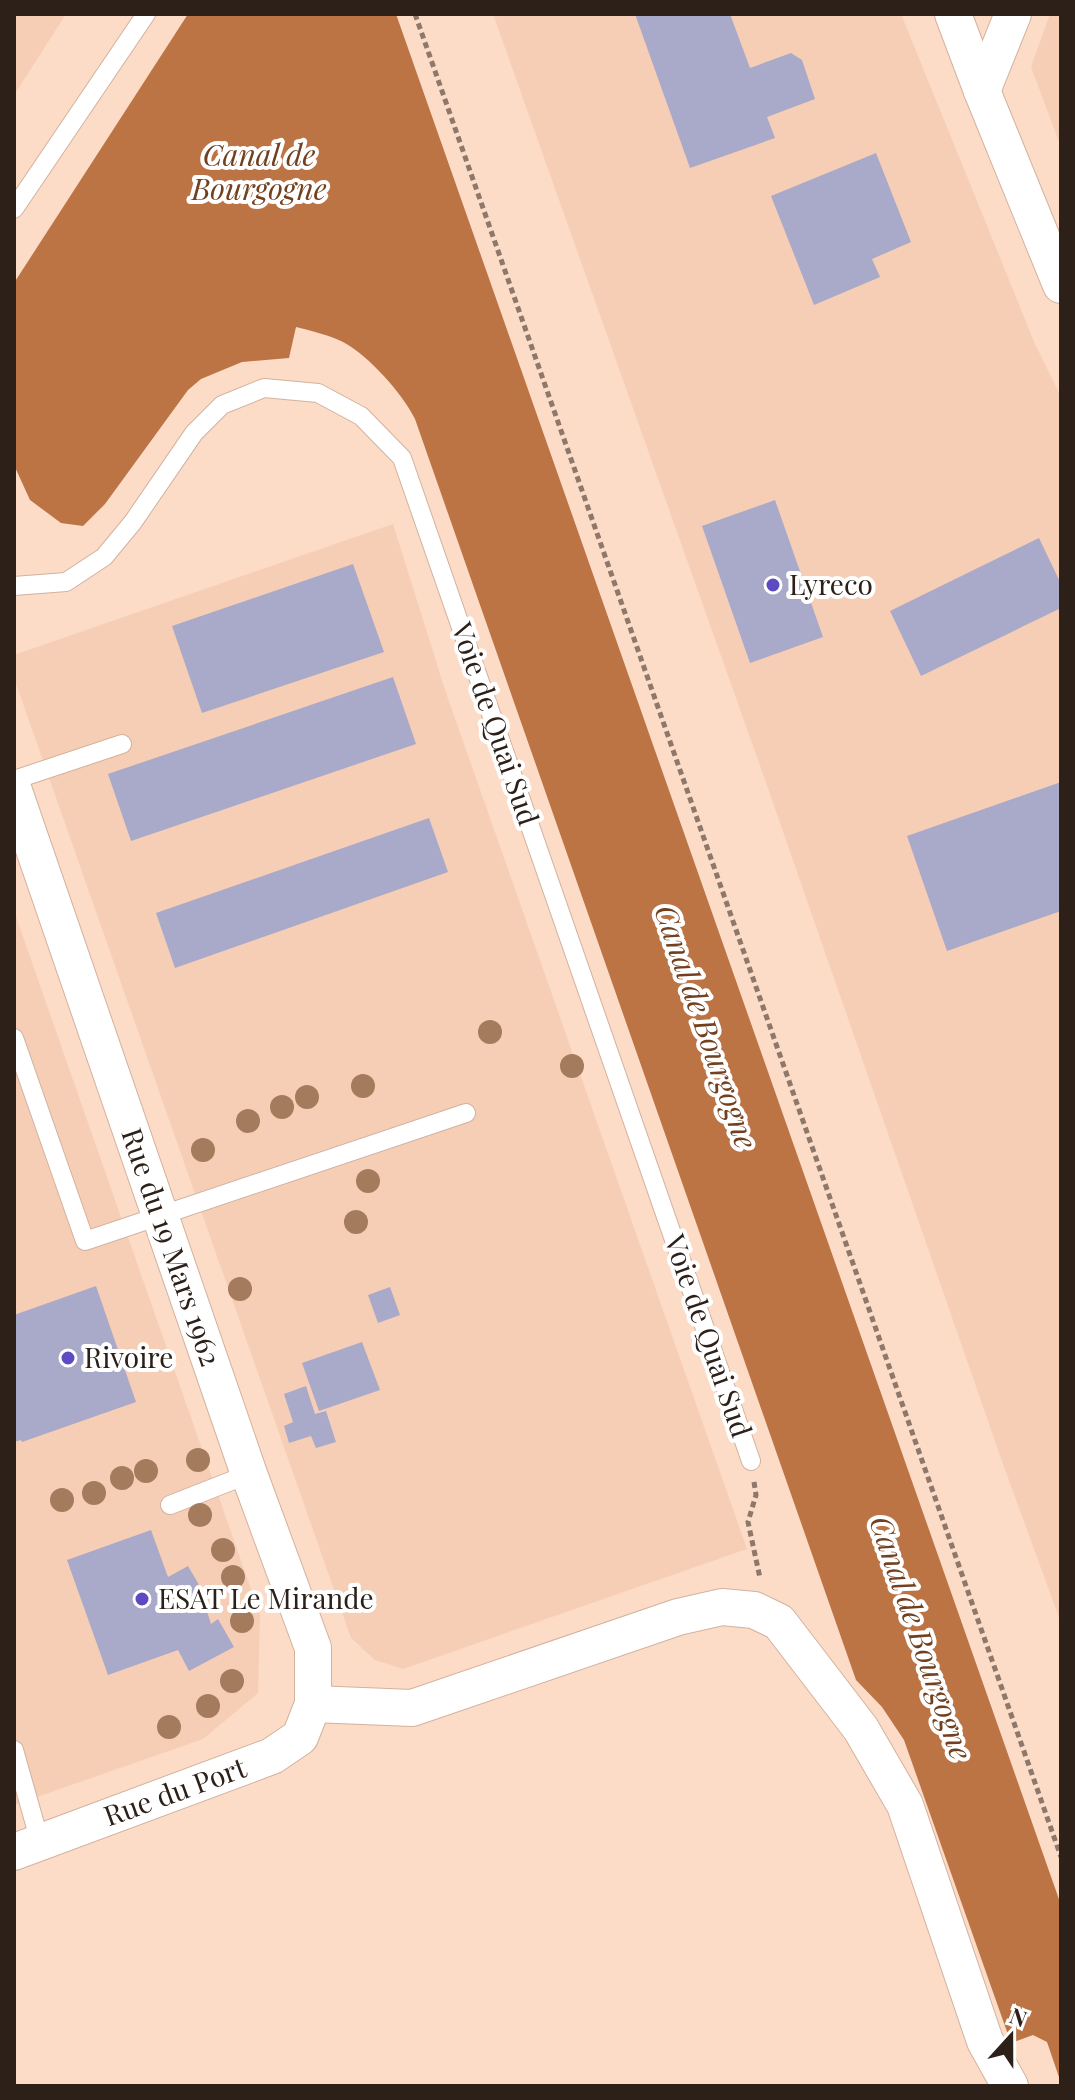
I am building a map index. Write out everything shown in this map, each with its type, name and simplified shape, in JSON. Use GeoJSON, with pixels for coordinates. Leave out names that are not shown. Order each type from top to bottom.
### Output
{"type":"FeatureCollection","features":[{"type":"Feature","properties":{"kind":"street"},"geometry":{"type":"LineString","coordinates":[[953,14],[1061,285]]}},
{"type":"Feature","properties":{"kind":"street"},"geometry":{"type":"LineString","coordinates":[[982,91],[1013,14]]}},
{"type":"Feature","properties":{"kind":"street","name":"Rue du 19 Mars 1962"},"geometry":{"type":"LineString","coordinates":[[14,791],[249,1474],[313,1648],[313,1704]]}},
{"type":"Feature","properties":{"kind":"street"},"geometry":{"type":"LineString","coordinates":[[313,1704],[412,1708],[678,1617],[722,1607],[754,1610],[779,1622],[861,1729],[905,1805],[985,2041],[1010,2086]]}},
{"type":"Feature","properties":{"kind":"street","name":"Rue du Port"},"geometry":{"type":"LineString","coordinates":[[27,1847],[272,1756],[300,1737],[313,1704]]}},
{"type":"Feature","properties":{"kind":"lane"},"geometry":{"type":"LineString","coordinates":[[14,209],[146,14]]}},
{"type":"Feature","properties":{"kind":"lane","name":"Voie de Quai Sud"},"geometry":{"type":"LineString","coordinates":[[14,586],[66,582],[104,557],[133,522],[194,433],[222,405],[264,388],[318,393],[361,416],[402,458],[751,1461]]}},
{"type":"Feature","properties":{"kind":"lane"},"geometry":{"type":"LineString","coordinates":[[14,780],[122,744]]}},
{"type":"Feature","properties":{"kind":"lane"},"geometry":{"type":"LineString","coordinates":[[14,1038],[85,1241],[466,1113]]}},
{"type":"Feature","properties":{"kind":"lane"},"geometry":{"type":"LineString","coordinates":[[170,1505],[249,1474]]}},
{"type":"Feature","properties":{"kind":"lane"},"geometry":{"type":"LineString","coordinates":[[14,1750],[27,1847]]}},
{"type":"Feature","properties":{"kind":"path"},"geometry":{"type":"LineString","coordinates":[[415,14],[1061,1857]]}},
{"type":"Feature","properties":{"kind":"path"},"geometry":{"type":"LineString","coordinates":[[751,1461],[756,1495],[748,1522],[760,1580],[754,1610]]}},
{"type":"Feature","properties":{"kind":"shaded area"},"geometry":{"type":"Polygon","coordinates":[[[14,14],[66,14],[14,95],[14,14]]]}},
{"type":"Feature","properties":{"kind":"shaded area"},"geometry":{"type":"Polygon","coordinates":[[[493,14],[901,14],[1035,344],[1061,397],[1061,1623],[1003,1464],[763,774],[493,14]]]}},
{"type":"Feature","properties":{"kind":"shaded area"},"geometry":{"type":"Polygon","coordinates":[[[1050,14],[1061,14],[1061,147],[1031,67],[1050,14]]]}},
{"type":"Feature","properties":{"kind":"shaded area"},"geometry":{"type":"Polygon","coordinates":[[[393,524],[446,693],[747,1549],[403,1669],[375,1660],[351,1638],[14,678],[14,655],[393,524]]]}},
{"type":"Feature","properties":{"kind":"shaded area"},"geometry":{"type":"Polygon","coordinates":[[[14,911],[260,1615],[258,1693],[203,1739],[14,1805],[14,911]]]}},
{"type":"Feature","properties":{"kind":"water","name":"Canal de Bourgogne"},"geometry":{"type":"Polygon","coordinates":[[[172,14],[396,14],[1061,1905],[1061,2083],[1047,2042],[1033,2035],[1011,2043],[904,1740],[882,1707],[856,1680],[415,419],[402,398],[384,376],[353,348],[332,337],[296,327],[289,358],[242,362],[201,379],[188,390],[105,504],[83,526],[61,523],[30,500],[14,465],[14,257],[172,14]]]}},
{"type":"Feature","properties":{"kind":"pier"},"geometry":{"type":"Polygon","coordinates":[[[167,14],[188,14],[14,283],[14,250],[167,14]]]}},
{"type":"Feature","properties":{"kind":"building"},"geometry":{"type":"Polygon","coordinates":[[[635,14],[730,14],[750,68],[791,53],[802,60],[815,99],[767,117],[775,138],[690,168],[635,14]]]}},
{"type":"Feature","properties":{"kind":"building"},"geometry":{"type":"Polygon","coordinates":[[[876,153],[911,242],[872,259],[880,277],[814,305],[771,196],[876,153]]]}},
{"type":"Feature","properties":{"kind":"building"},"geometry":{"type":"Polygon","coordinates":[[[775,500],[823,637],[750,663],[702,526],[775,500]]]}},
{"type":"Feature","properties":{"kind":"building"},"geometry":{"type":"Polygon","coordinates":[[[1039,538],[1061,584],[1061,608],[921,676],[890,611],[1039,538]]]}},
{"type":"Feature","properties":{"kind":"building"},"geometry":{"type":"Polygon","coordinates":[[[353,564],[384,652],[202,713],[172,626],[353,564]]]}},
{"type":"Feature","properties":{"kind":"building"},"geometry":{"type":"Polygon","coordinates":[[[393,677],[416,744],[131,841],[108,774],[393,677]]]}},
{"type":"Feature","properties":{"kind":"building"},"geometry":{"type":"Polygon","coordinates":[[[1061,782],[1061,911],[947,951],[907,836],[1061,782]]]}},
{"type":"Feature","properties":{"kind":"building"},"geometry":{"type":"Polygon","coordinates":[[[429,818],[448,872],[175,968],[156,913],[429,818]]]}},
{"type":"Feature","properties":{"kind":"building","name":"Rivoire"},"geometry":{"type":"Polygon","coordinates":[[[96,1286],[136,1402],[22,1442],[14,1442],[14,1315],[96,1286]]]}},
{"type":"Feature","properties":{"kind":"building"},"geometry":{"type":"Polygon","coordinates":[[[390,1287],[400,1315],[378,1323],[368,1295],[390,1287]]]}},
{"type":"Feature","properties":{"kind":"building"},"geometry":{"type":"Polygon","coordinates":[[[362,1342],[380,1390],[319,1411],[302,1363],[362,1342]]]}},
{"type":"Feature","properties":{"kind":"building"},"geometry":{"type":"Polygon","coordinates":[[[306,1386],[315,1414],[326,1411],[336,1442],[316,1448],[311,1436],[289,1443],[284,1426],[293,1422],[284,1394],[306,1386]]]}},
{"type":"Feature","properties":{"kind":"building","name":"ESAT Le Mirande"},"geometry":{"type":"Polygon","coordinates":[[[151,1530],[168,1577],[188,1566],[198,1583],[211,1624],[218,1619],[234,1647],[189,1671],[178,1650],[108,1675],[67,1560],[151,1530]]]}},
{"type":"Feature","properties":{"kind":"place","name":"Lyreco"},"geometry":{"type":"Point","coordinates":[773,585]}},
{"type":"Feature","properties":{"kind":"place","name":"Rivoire"},"geometry":{"type":"Point","coordinates":[68,1358]}},
{"type":"Feature","properties":{"kind":"place","name":"ESAT Le Mirande"},"geometry":{"type":"Point","coordinates":[142,1599]}}]}
